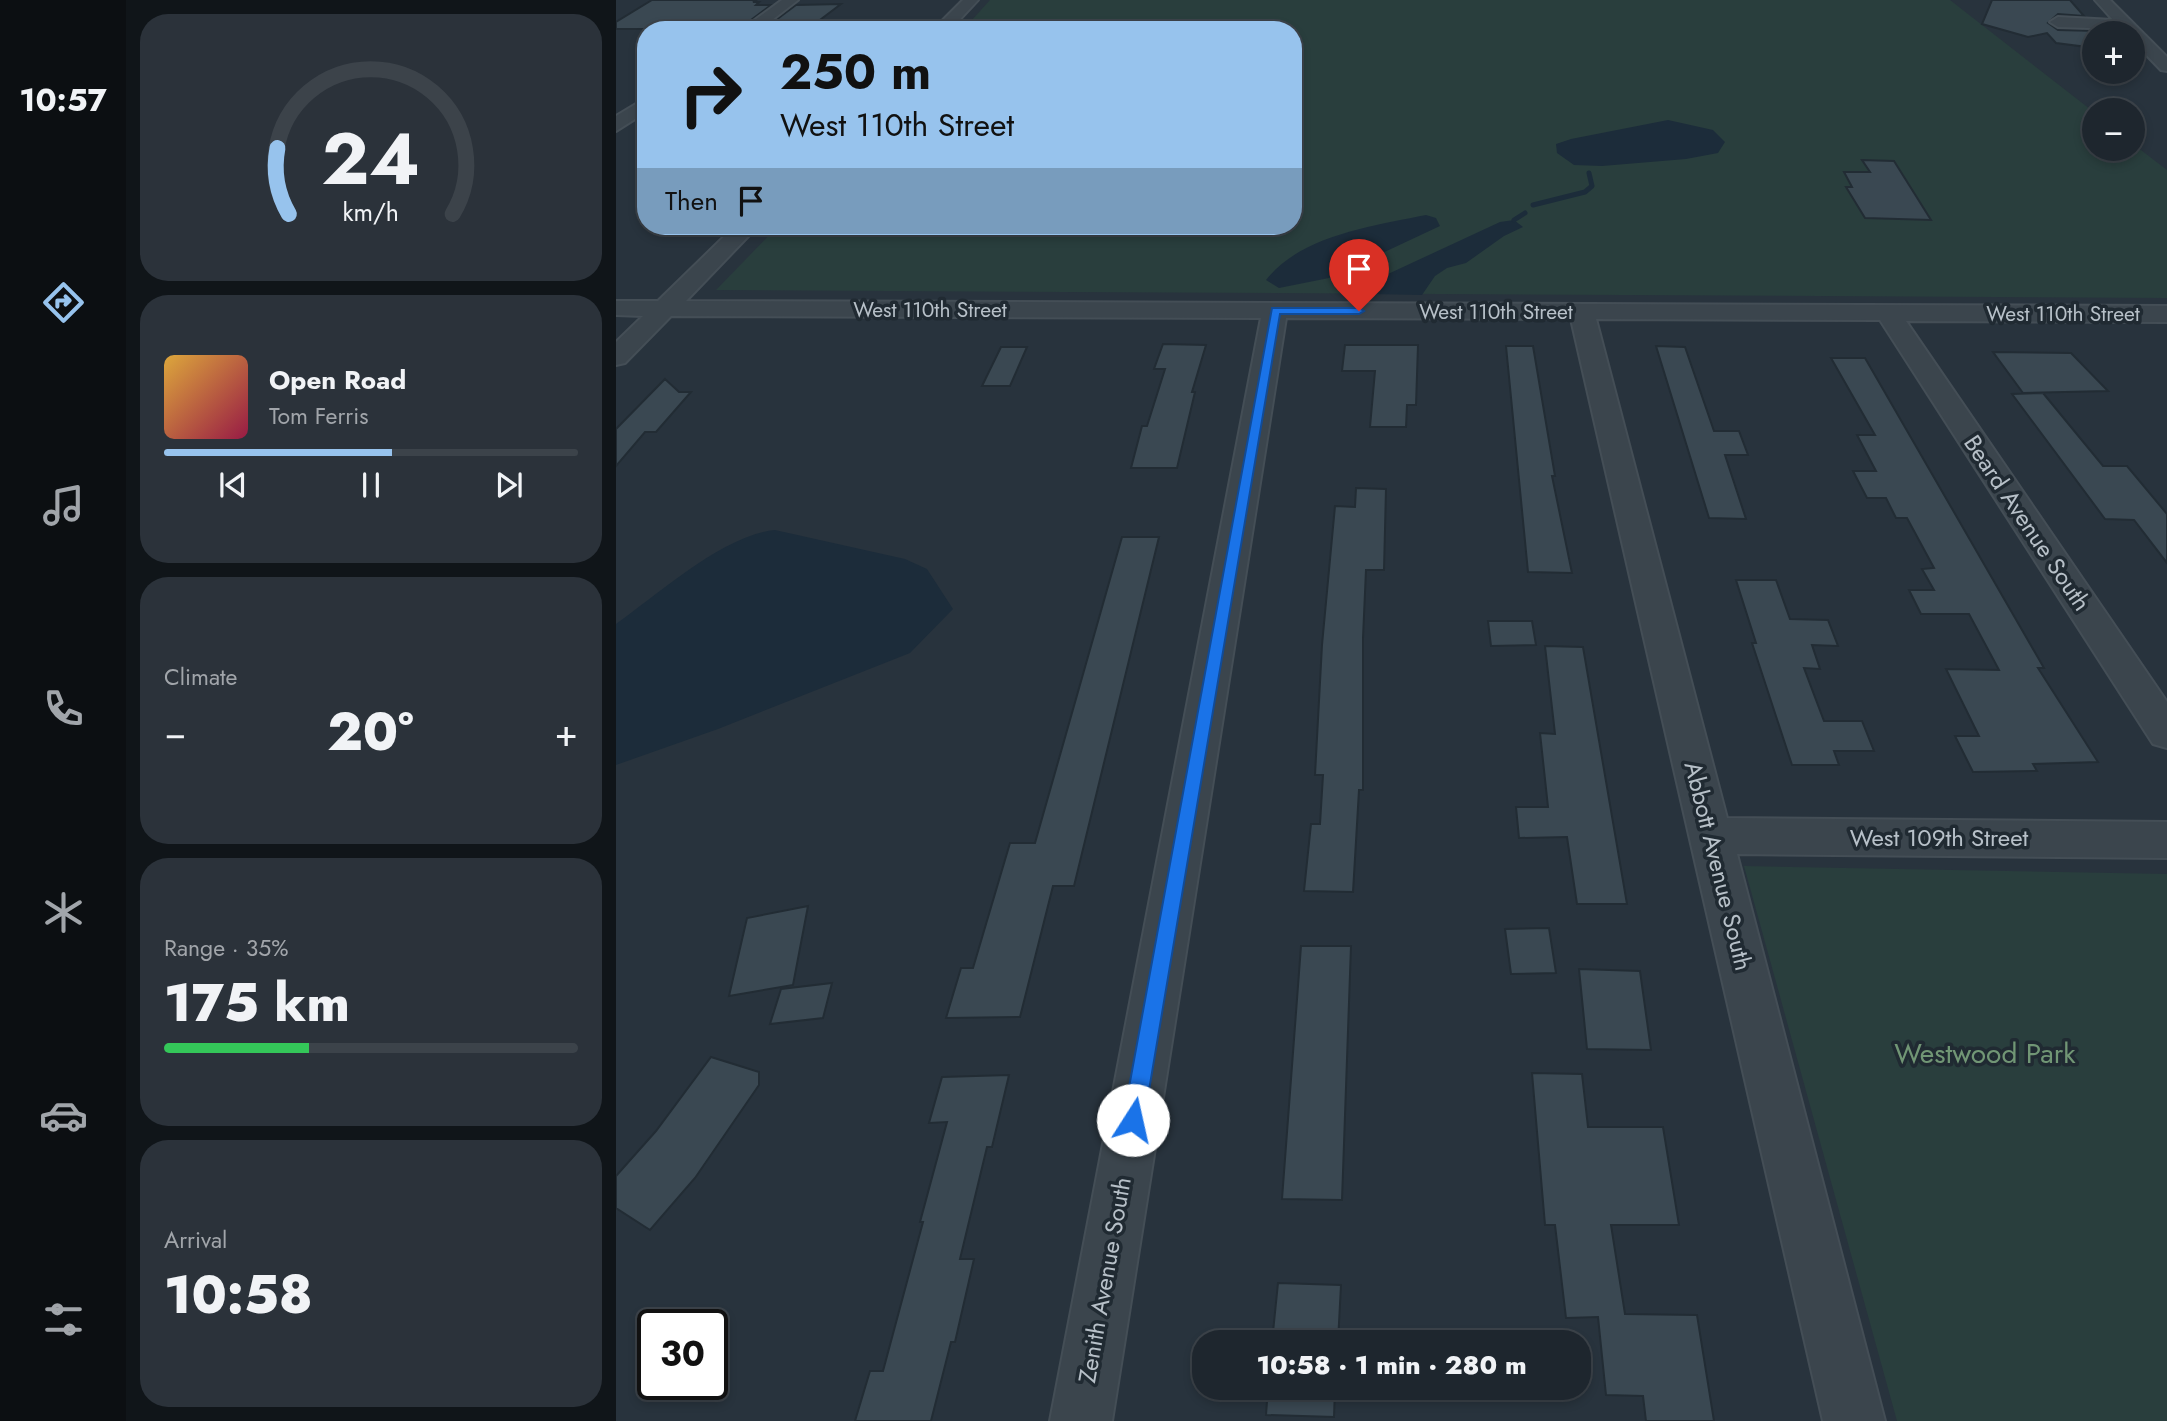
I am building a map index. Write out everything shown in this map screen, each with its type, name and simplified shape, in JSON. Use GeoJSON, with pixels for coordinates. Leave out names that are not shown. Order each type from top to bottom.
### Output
{"type":"FeatureCollection","features":[{"type":"Feature","properties":{"kind":"street"},"geometry":{"type":"LineString","coordinates":[[762,21],[791,0]]}},
{"type":"Feature","properties":{"kind":"street"},"geometry":{"type":"LineString","coordinates":[[950,21],[971,0]]}},
{"type":"Feature","properties":{"kind":"street"},"geometry":{"type":"LineString","coordinates":[[2102,0],[2122,21]]}},
{"type":"Feature","properties":{"kind":"street"},"geometry":{"type":"LineString","coordinates":[[2058,22],[2082,23]]}},
{"type":"Feature","properties":{"kind":"street"},"geometry":{"type":"LineString","coordinates":[[2145,44],[2167,66]]}},
{"type":"Feature","properties":{"kind":"street"},"geometry":{"type":"LineString","coordinates":[[616,125],[637,110]]}},
{"type":"Feature","properties":{"kind":"street"},"geometry":{"type":"LineString","coordinates":[[616,357],[738,235]]}},
{"type":"Feature","properties":{"kind":"street","name":"West 110th Street"},"geometry":{"type":"LineString","coordinates":[[616,308],[2167,314]]}},
{"type":"Feature","properties":{"kind":"street","name":"Zenith Avenue South"},"geometry":{"type":"LineString","coordinates":[[1081,1421],[1276,311]]}},
{"type":"Feature","properties":{"kind":"street","name":"Abbott Avenue South"},"geometry":{"type":"LineString","coordinates":[[1582,312],[1854,1421]]}},
{"type":"Feature","properties":{"kind":"street","name":"Beard Avenue South"},"geometry":{"type":"LineString","coordinates":[[1888,313],[2167,733]]}},
{"type":"Feature","properties":{"kind":"street","name":"West 109th Street"},"geometry":{"type":"LineString","coordinates":[[1711,836],[2167,840]]}},
{"type":"Feature","properties":{"kind":"green space"},"geometry":{"type":"Polygon","coordinates":[[[990,0],[1950,0],[2082,103],[2082,161],[2145,161],[2145,153],[2167,170],[2167,298],[716,290],[769,235],[1302,235],[1302,21],[971,21],[990,0]]]}},
{"type":"Feature","properties":{"kind":"green space","name":"Westwood Park"},"geometry":{"type":"Polygon","coordinates":[[[1744,866],[2167,874],[2167,1421],[1897,1421],[1744,866]]]}},
{"type":"Feature","properties":{"kind":"water"},"geometry":{"type":"Polygon","coordinates":[[[1668,120],[1713,130],[1725,142],[1718,153],[1686,159],[1602,166],[1574,165],[1557,153],[1556,144],[1571,139],[1668,120]]]}},
{"type":"Feature","properties":{"kind":"water"},"geometry":{"type":"Polygon","coordinates":[[[1426,215],[1436,218],[1440,226],[1329,278],[1279,288],[1266,280],[1298,252],[1318,243],[1361,229],[1426,215]]]}},
{"type":"Feature","properties":{"kind":"water"},"geometry":{"type":"Polygon","coordinates":[[[1514,220],[1523,227],[1504,236],[1466,263],[1447,268],[1435,276],[1422,295],[1371,294],[1388,274],[1500,222],[1514,220]]]}},
{"type":"Feature","properties":{"kind":"water"},"geometry":{"type":"Polygon","coordinates":[[[775,530],[905,559],[927,569],[953,609],[910,653],[718,729],[616,765],[616,624],[714,554],[735,542],[775,530]]]}},
{"type":"Feature","properties":{"kind":"building"},"geometry":{"type":"Polygon","coordinates":[[[652,0],[757,0],[753,2],[759,2],[756,5],[771,5],[750,21],[637,21],[637,29],[616,29],[616,22],[652,0]]]}},
{"type":"Feature","properties":{"kind":"building"},"geometry":{"type":"Polygon","coordinates":[[[1992,0],[2070,0],[2084,16],[2058,14],[2048,23],[2058,30],[2082,31],[2082,46],[2056,43],[2047,33],[2028,37],[1982,24],[1992,0]]]}},
{"type":"Feature","properties":{"kind":"building"},"geometry":{"type":"Polygon","coordinates":[[[841,4],[819,21],[775,21],[796,5],[841,4]]]}},
{"type":"Feature","properties":{"kind":"building"},"geometry":{"type":"Polygon","coordinates":[[[1862,160],[1894,161],[1931,220],[1865,218],[1846,187],[1852,187],[1844,172],[1870,172],[1862,160]]]}},
{"type":"Feature","properties":{"kind":"building"},"geometry":{"type":"Polygon","coordinates":[[[1163,344],[1206,345],[1192,392],[1195,392],[1177,468],[1131,468],[1142,426],[1147,426],[1165,369],[1154,369],[1163,344]]]}},
{"type":"Feature","properties":{"kind":"building"},"geometry":{"type":"Polygon","coordinates":[[[1345,345],[1418,345],[1416,405],[1407,405],[1406,427],[1370,427],[1375,371],[1342,371],[1345,345]]]}},
{"type":"Feature","properties":{"kind":"building"},"geometry":{"type":"Polygon","coordinates":[[[1506,346],[1533,346],[1555,476],[1552,476],[1572,573],[1528,572],[1506,346]]]}},
{"type":"Feature","properties":{"kind":"building"},"geometry":{"type":"Polygon","coordinates":[[[1656,346],[1685,347],[1714,431],[1739,431],[1748,455],[1725,455],[1746,519],[1709,518],[1656,346]]]}},
{"type":"Feature","properties":{"kind":"building"},"geometry":{"type":"Polygon","coordinates":[[[1001,347],[1027,347],[1010,386],[982,386],[1001,347]]]}},
{"type":"Feature","properties":{"kind":"building"},"geometry":{"type":"Polygon","coordinates":[[[1993,352],[2071,353],[2108,391],[2023,393],[1993,352]]]}},
{"type":"Feature","properties":{"kind":"building"},"geometry":{"type":"Polygon","coordinates":[[[1831,358],[1865,358],[2044,668],[2038,668],[2098,762],[2033,764],[2037,771],[1973,772],[1955,736],[1979,736],[1946,669],[1999,670],[1969,614],[1921,614],[1909,590],[1934,590],[1922,569],[1934,568],[1907,518],[1896,518],[1886,498],[1867,498],[1853,471],[1876,471],[1857,435],[1875,435],[1831,358]]]}},
{"type":"Feature","properties":{"kind":"building"},"geometry":{"type":"Polygon","coordinates":[[[665,379],[679,392],[691,392],[656,432],[645,432],[616,466],[616,429],[665,379]]]}},
{"type":"Feature","properties":{"kind":"building"},"geometry":{"type":"Polygon","coordinates":[[[2043,393],[2103,466],[2127,466],[2167,514],[2167,563],[2134,520],[2105,519],[2012,394],[2043,393]]]}},
{"type":"Feature","properties":{"kind":"building"},"geometry":{"type":"Polygon","coordinates":[[[1356,488],[1386,489],[1384,570],[1366,570],[1363,790],[1359,790],[1353,892],[1304,891],[1311,824],[1320,824],[1323,775],[1315,775],[1322,645],[1335,506],[1355,507],[1356,488]]]}},
{"type":"Feature","properties":{"kind":"building"},"geometry":{"type":"Polygon","coordinates":[[[1122,537],[1159,537],[1074,886],[1053,886],[1020,1017],[946,1018],[961,968],[973,968],[1010,843],[1035,843],[1122,537]]]}},
{"type":"Feature","properties":{"kind":"building"},"geometry":{"type":"Polygon","coordinates":[[[1736,580],[1776,580],[1790,619],[1828,620],[1838,646],[1812,645],[1820,669],[1804,668],[1824,721],[1862,721],[1874,751],[1834,751],[1839,765],[1792,765],[1752,643],[1756,643],[1736,580]]]}},
{"type":"Feature","properties":{"kind":"building"},"geometry":{"type":"Polygon","coordinates":[[[1488,621],[1532,621],[1536,645],[1491,646],[1488,621]]]}},
{"type":"Feature","properties":{"kind":"building"},"geometry":{"type":"Polygon","coordinates":[[[1545,646],[1583,647],[1627,904],[1577,904],[1567,837],[1519,838],[1516,807],[1548,807],[1540,733],[1555,734],[1545,646]]]}},
{"type":"Feature","properties":{"kind":"building"},"geometry":{"type":"Polygon","coordinates":[[[808,906],[793,985],[729,996],[747,918],[808,906]]]}},
{"type":"Feature","properties":{"kind":"building"},"geometry":{"type":"Polygon","coordinates":[[[1549,928],[1556,973],[1511,974],[1505,929],[1549,928]]]}},
{"type":"Feature","properties":{"kind":"building"},"geometry":{"type":"Polygon","coordinates":[[[1301,946],[1351,946],[1342,1200],[1282,1199],[1301,946]]]}},
{"type":"Feature","properties":{"kind":"building"},"geometry":{"type":"Polygon","coordinates":[[[1579,969],[1640,971],[1651,1050],[1587,1049],[1579,969]]]}},
{"type":"Feature","properties":{"kind":"building"},"geometry":{"type":"Polygon","coordinates":[[[832,983],[823,1018],[770,1024],[781,989],[832,983]]]}},
{"type":"Feature","properties":{"kind":"building"},"geometry":{"type":"Polygon","coordinates":[[[711,1057],[759,1072],[759,1085],[695,1178],[650,1230],[616,1208],[616,1176],[656,1131],[711,1057]]]}},
{"type":"Feature","properties":{"kind":"building"},"geometry":{"type":"Polygon","coordinates":[[[1532,1073],[1582,1074],[1588,1127],[1663,1127],[1679,1225],[1611,1225],[1625,1314],[1697,1315],[1714,1421],[1646,1421],[1643,1396],[1606,1395],[1598,1317],[1566,1318],[1555,1225],[1545,1225],[1532,1073]]]}},
{"type":"Feature","properties":{"kind":"building"},"geometry":{"type":"Polygon","coordinates":[[[1009,1075],[992,1147],[987,1147],[960,1259],[974,1259],[955,1342],[951,1342],[931,1421],[855,1421],[870,1371],[883,1371],[923,1222],[920,1222],[947,1122],[929,1123],[942,1077],[1009,1075]]]}},
{"type":"Feature","properties":{"kind":"building"},"geometry":{"type":"Polygon","coordinates":[[[1278,1283],[1341,1285],[1339,1330],[1273,1330],[1278,1283]]]}},
{"type":"Feature","properties":{"kind":"building"},"geometry":{"type":"Polygon","coordinates":[[[1267,1400],[1335,1400],[1334,1417],[1266,1415],[1267,1400]]]}},
{"type":"Feature","properties":{"kind":"waterway"},"geometry":{"type":"LineString","coordinates":[[1533,205],[1585,192],[1592,186],[1589,173]]}},
{"type":"Feature","properties":{"kind":"waterway"},"geometry":{"type":"LineString","coordinates":[[1514,220],[1525,213]]}},
{"type":"Feature","properties":{"kind":"route"},"geometry":{"type":"LineString","coordinates":[[1133,1120],[1276,311],[1359,311]]}}]}
